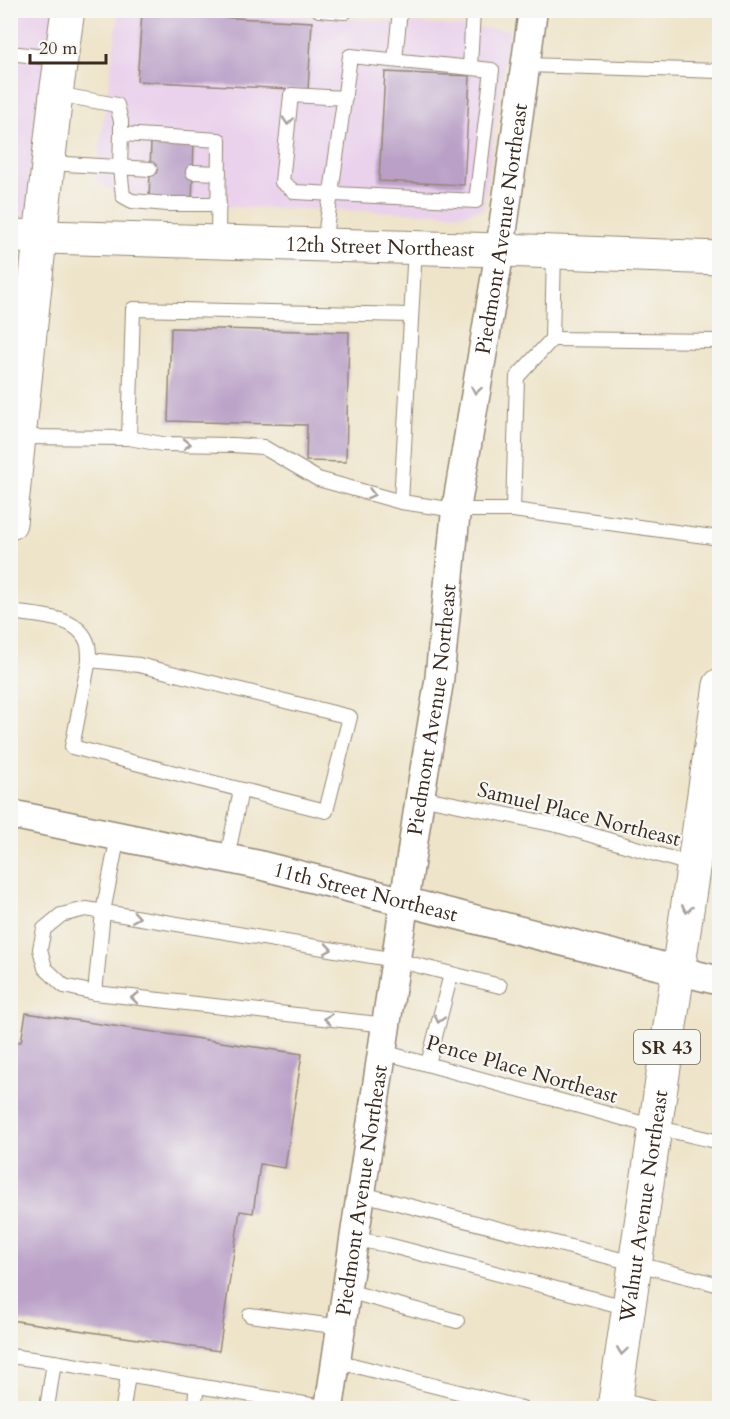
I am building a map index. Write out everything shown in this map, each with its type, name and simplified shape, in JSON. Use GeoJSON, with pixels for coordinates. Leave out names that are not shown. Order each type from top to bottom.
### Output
{"type":"FeatureCollection","features":[{"type":"Feature","properties":{"kind":"main road"},"geometry":{"type":"LineString","coordinates":[[10,523],[25,237],[49,163],[68,10]]}},
{"type":"Feature","properties":{"kind":"main road","name":"12th Street Northeast"},"geometry":{"type":"LineString","coordinates":[[25,237],[500,249],[720,258]]}},
{"type":"Feature","properties":{"kind":"main road","name":"Walnut Avenue Northeast"},"geometry":{"type":"LineString","coordinates":[[614,1404],[720,685]]}},
{"type":"Feature","properties":{"kind":"street","name":"Piedmont Avenue Northeast"},"geometry":{"type":"LineString","coordinates":[[329,1408],[439,682],[456,510],[500,249],[534,10]]}},
{"type":"Feature","properties":{"kind":"street","name":"11th Street Northeast"},"geometry":{"type":"LineString","coordinates":[[10,814],[227,858],[720,981]]}},
{"type":"Feature","properties":{"kind":"lane"},"geometry":{"type":"LineString","coordinates":[[319,10],[345,12]]}},
{"type":"Feature","properties":{"kind":"lane"},"geometry":{"type":"LineString","coordinates":[[395,60],[400,10]]}},
{"type":"Feature","properties":{"kind":"lane"},"geometry":{"type":"LineString","coordinates":[[470,68],[473,10]]}},
{"type":"Feature","properties":{"kind":"lane"},"geometry":{"type":"LineString","coordinates":[[10,53],[61,59]]}},
{"type":"Feature","properties":{"kind":"lane"},"geometry":{"type":"LineString","coordinates":[[324,245],[331,194],[345,98],[350,56],[492,70],[476,201],[331,194],[295,192],[282,182],[291,95],[345,98]]}},
{"type":"Feature","properties":{"kind":"lane"},"geometry":{"type":"LineString","coordinates":[[526,64],[720,71]]}},
{"type":"Feature","properties":{"kind":"lane"},"geometry":{"type":"LineString","coordinates":[[56,94],[117,105],[121,121],[120,168],[123,196],[132,201],[219,204]]}},
{"type":"Feature","properties":{"kind":"lane"},"geometry":{"type":"LineString","coordinates":[[121,134],[219,140],[219,242]]}},
{"type":"Feature","properties":{"kind":"lane"},"geometry":{"type":"LineString","coordinates":[[49,163],[150,169]]}},
{"type":"Feature","properties":{"kind":"lane"},"geometry":{"type":"LineString","coordinates":[[194,172],[219,174]]}},
{"type":"Feature","properties":{"kind":"lane"},"geometry":{"type":"LineString","coordinates":[[401,502],[415,247]]}},
{"type":"Feature","properties":{"kind":"lane"},"geometry":{"type":"LineString","coordinates":[[513,510],[517,377],[552,339],[554,252]]}},
{"type":"Feature","properties":{"kind":"lane"},"geometry":{"type":"LineString","coordinates":[[129,438],[134,309],[411,315]]}},
{"type":"Feature","properties":{"kind":"lane"},"geometry":{"type":"LineString","coordinates":[[552,339],[715,341]]}},
{"type":"Feature","properties":{"kind":"lane"},"geometry":{"type":"LineString","coordinates":[[16,437],[129,438],[162,444],[263,447],[318,479],[401,502],[456,510],[513,510],[720,538]]}},
{"type":"Feature","properties":{"kind":"lane"},"geometry":{"type":"LineString","coordinates":[[10,612],[61,620],[77,627],[88,644],[89,660],[72,747],[326,811],[350,717],[139,666],[89,660]]}},
{"type":"Feature","properties":{"kind":"lane"},"geometry":{"type":"LineString","coordinates":[[227,858],[241,790]]}},
{"type":"Feature","properties":{"kind":"lane","name":"Samuel Place Northeast"},"geometry":{"type":"LineString","coordinates":[[420,797],[561,826],[693,865]]}},
{"type":"Feature","properties":{"kind":"lane"},"geometry":{"type":"LineString","coordinates":[[95,993],[103,912],[118,836]]}},
{"type":"Feature","properties":{"kind":"lane","name":"Pence Place Northeast"},"geometry":{"type":"LineString","coordinates":[[500,986],[396,960],[86,909],[61,915],[44,929],[40,949],[45,968],[64,986],[95,993],[385,1038],[428,1064],[655,1128],[720,1142]]}},
{"type":"Feature","properties":{"kind":"lane"},"geometry":{"type":"LineString","coordinates":[[428,1064],[451,974]]}},
{"type":"Feature","properties":{"kind":"lane"},"geometry":{"type":"LineString","coordinates":[[362,1194],[720,1285]]}},
{"type":"Feature","properties":{"kind":"lane"},"geometry":{"type":"LineString","coordinates":[[355,1239],[388,1245],[628,1308]]}},
{"type":"Feature","properties":{"kind":"lane"},"geometry":{"type":"LineString","coordinates":[[347,1291],[457,1321]]}},
{"type":"Feature","properties":{"kind":"lane"},"geometry":{"type":"LineString","coordinates":[[250,1315],[342,1327]]}},
{"type":"Feature","properties":{"kind":"lane"},"geometry":{"type":"LineString","coordinates":[[10,1356],[197,1386],[269,1403],[329,1408]]}},
{"type":"Feature","properties":{"kind":"lane"},"geometry":{"type":"LineString","coordinates":[[336,1361],[522,1408]]}},
{"type":"Feature","properties":{"kind":"lane"},"geometry":{"type":"LineString","coordinates":[[47,1408],[54,1362]]}},
{"type":"Feature","properties":{"kind":"lane"},"geometry":{"type":"LineString","coordinates":[[123,1408],[128,1375]]}},
{"type":"Feature","properties":{"kind":"lane"},"geometry":{"type":"LineString","coordinates":[[194,1408],[197,1386]]}},
{"type":"Feature","properties":{"kind":"lane"},"geometry":{"type":"LineString","coordinates":[[614,1404],[651,1408]]}},
{"type":"Feature","properties":{"kind":"shaded area"},"geometry":{"type":"Polygon","coordinates":[[[11,11],[60,11],[29,227],[11,226],[11,11]]]}},
{"type":"Feature","properties":{"kind":"shaded area"},"geometry":{"type":"Polygon","coordinates":[[[119,11],[235,11],[510,30],[483,209],[463,214],[132,204],[95,180],[119,11]]]}},
{"type":"Feature","properties":{"kind":"building"},"geometry":{"type":"Polygon","coordinates":[[[142,13],[312,22],[308,90],[137,81],[142,13]]]}},
{"type":"Feature","properties":{"kind":"building"},"geometry":{"type":"Polygon","coordinates":[[[385,72],[470,76],[464,185],[379,181],[385,72]]]}},
{"type":"Feature","properties":{"kind":"building"},"geometry":{"type":"Polygon","coordinates":[[[151,142],[194,143],[192,203],[149,201],[151,142]]]}},
{"type":"Feature","properties":{"kind":"building"},"geometry":{"type":"Polygon","coordinates":[[[171,328],[349,332],[346,462],[306,461],[307,425],[168,421],[171,328]]]}},
{"type":"Feature","properties":{"kind":"building"},"geometry":{"type":"Polygon","coordinates":[[[26,1013],[302,1054],[285,1168],[260,1164],[253,1213],[240,1211],[219,1351],[10,1320],[10,1041],[21,1042],[26,1013]]]}}]}
